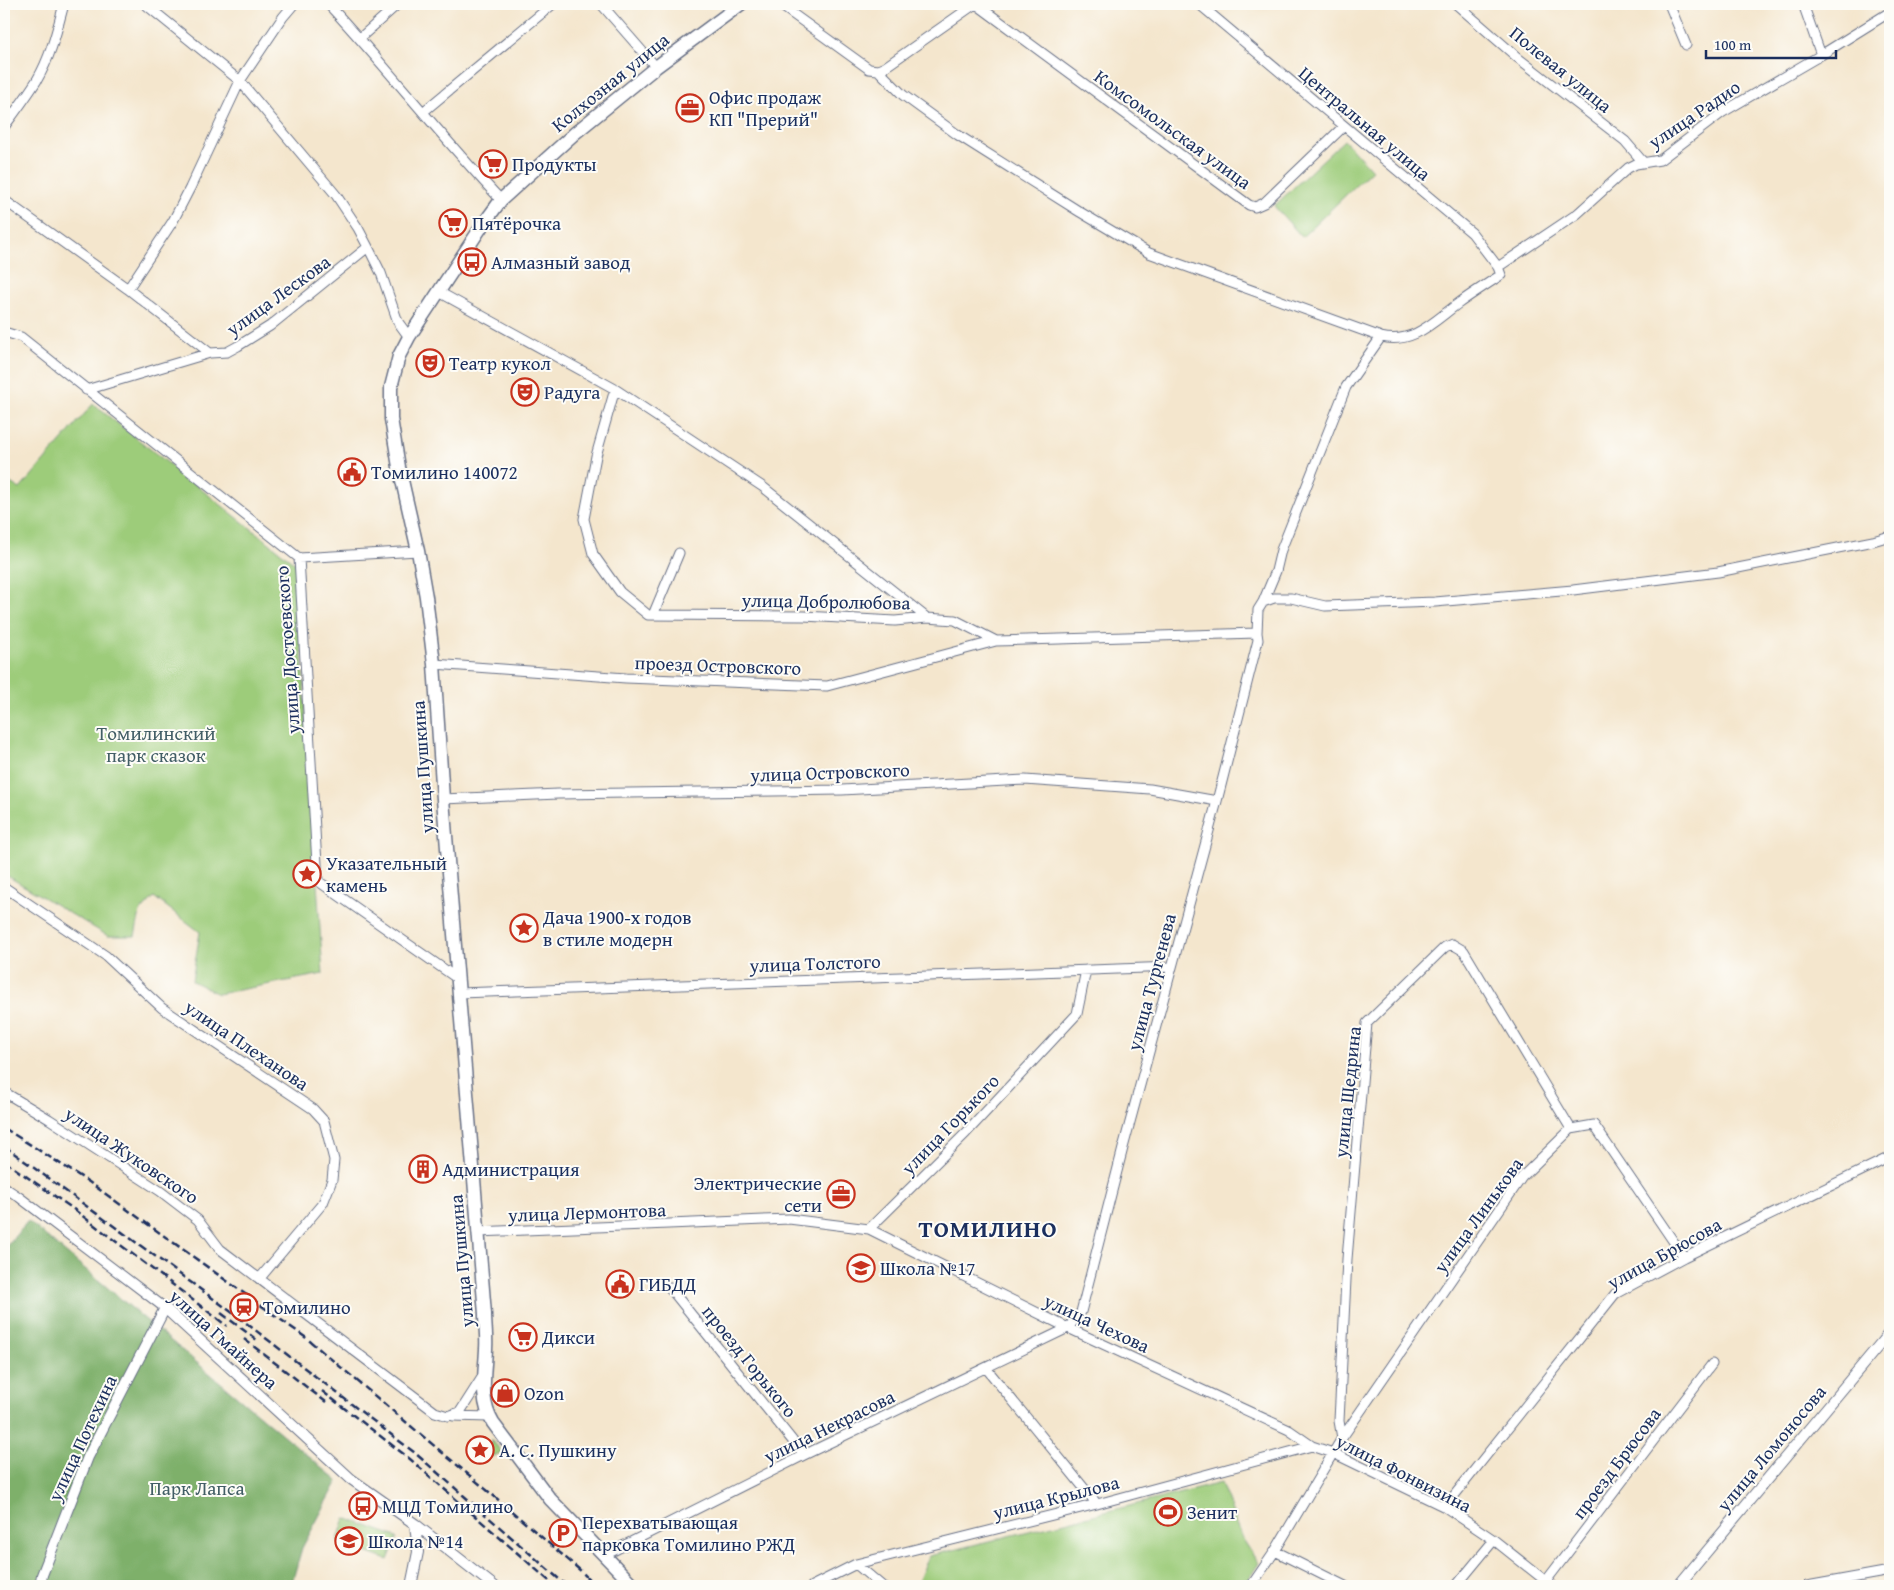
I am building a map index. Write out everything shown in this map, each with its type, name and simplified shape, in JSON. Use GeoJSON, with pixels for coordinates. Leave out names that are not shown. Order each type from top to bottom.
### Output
{"type":"FeatureCollection","features":[{"type":"Feature","properties":{"kind":"main road","name":"Колхозная улица"},"geometry":{"type":"LineString","coordinates":[[408,340],[501,200],[575,133],[656,67],[741,4]]}},
{"type":"Feature","properties":{"kind":"main road","name":"улица Пушкина"},"geometry":{"type":"LineString","coordinates":[[408,340],[394,370],[390,402],[400,466],[426,597],[434,664],[486,1346],[484,1398],[489,1417]]}},
{"type":"Feature","properties":{"kind":"main road"},"geometry":{"type":"LineString","coordinates":[[489,1417],[550,1498],[634,1586]]}},
{"type":"Feature","properties":{"kind":"street"},"geometry":{"type":"LineString","coordinates":[[4,127],[37,81],[43,69],[55,40],[64,4]]}},
{"type":"Feature","properties":{"kind":"street"},"geometry":{"type":"LineString","coordinates":[[145,4],[240,81],[336,196],[358,228],[368,247],[381,273],[398,322],[408,340]]}},
{"type":"Feature","properties":{"kind":"street"},"geometry":{"type":"LineString","coordinates":[[128,288],[173,221],[240,81],[283,17],[294,4]]}},
{"type":"Feature","properties":{"kind":"street"},"geometry":{"type":"LineString","coordinates":[[328,4],[360,38],[470,168],[501,200]]}},
{"type":"Feature","properties":{"kind":"street"},"geometry":{"type":"LineString","coordinates":[[360,38],[398,4]]}},
{"type":"Feature","properties":{"kind":"street"},"geometry":{"type":"LineString","coordinates":[[423,112],[553,4]]}},
{"type":"Feature","properties":{"kind":"street"},"geometry":{"type":"LineString","coordinates":[[601,4],[656,67]]}},
{"type":"Feature","properties":{"kind":"street","name":"улица Радио"},"geometry":{"type":"LineString","coordinates":[[779,4],[870,69],[878,70],[903,95],[958,135],[1149,253],[1381,337],[1394,339],[1405,338],[1424,330],[1577,214],[1628,168],[1643,162],[1660,160],[1723,112],[1890,12]]}},
{"type":"Feature","properties":{"kind":"street"},"geometry":{"type":"LineString","coordinates":[[878,70],[975,4]]}},
{"type":"Feature","properties":{"kind":"street","name":"Комсомольская улица"},"geometry":{"type":"LineString","coordinates":[[975,4],[1249,205],[1255,206],[1264,202],[1344,126]]}},
{"type":"Feature","properties":{"kind":"street","name":"Центральная улица"},"geometry":{"type":"LineString","coordinates":[[1199,4],[1472,233],[1500,271]]}},
{"type":"Feature","properties":{"kind":"street","name":"Полевая улица"},"geometry":{"type":"LineString","coordinates":[[1456,4],[1518,58],[1625,141],[1643,162]]}},
{"type":"Feature","properties":{"kind":"street"},"geometry":{"type":"LineString","coordinates":[[1669,4],[1686,46]]}},
{"type":"Feature","properties":{"kind":"street"},"geometry":{"type":"LineString","coordinates":[[1803,4],[1821,55]]}},
{"type":"Feature","properties":{"kind":"street"},"geometry":{"type":"LineString","coordinates":[[4,200],[128,288],[210,353]]}},
{"type":"Feature","properties":{"kind":"street","name":"улица Лескова"},"geometry":{"type":"LineString","coordinates":[[86,390],[210,353],[227,352],[270,326],[368,247]]}},
{"type":"Feature","properties":{"kind":"street","name":"улица Добролюбова"},"geometry":{"type":"LineString","coordinates":[[439,292],[615,389],[763,487],[927,618]]}},
{"type":"Feature","properties":{"kind":"street","name":"улица Достоевского"},"geometry":{"type":"LineString","coordinates":[[4,332],[22,338],[299,558],[318,881],[458,979]]}},
{"type":"Feature","properties":{"kind":"street","name":"улица Тургенева"},"geometry":{"type":"LineString","coordinates":[[1068,1328],[1081,1312],[1123,1148],[1217,801],[1258,637],[1258,610],[1264,602],[1282,550],[1346,387],[1381,337]]}},
{"type":"Feature","properties":{"kind":"street","name":"улица Добролюбова"},"geometry":{"type":"LineString","coordinates":[[615,389],[596,456],[584,519],[593,554],[620,592],[648,615],[804,616],[895,620],[927,618]]}},
{"type":"Feature","properties":{"kind":"street"},"geometry":{"type":"LineString","coordinates":[[1264,602],[1274,598],[1292,598],[1324,606],[1435,602],[1573,590],[1718,572],[1864,543],[1890,536]]}},
{"type":"Feature","properties":{"kind":"street"},"geometry":{"type":"LineString","coordinates":[[299,558],[418,551]]}},
{"type":"Feature","properties":{"kind":"street"},"geometry":{"type":"LineString","coordinates":[[654,615],[679,553]]}},
{"type":"Feature","properties":{"kind":"street"},"geometry":{"type":"LineString","coordinates":[[927,618],[955,620],[996,641]]}},
{"type":"Feature","properties":{"kind":"street","name":"проезд Островского"},"geometry":{"type":"LineString","coordinates":[[434,664],[626,678],[827,686],[996,641],[1258,637]]}},
{"type":"Feature","properties":{"kind":"street","name":"улица Островского"},"geometry":{"type":"LineString","coordinates":[[443,799],[558,794],[842,790],[1025,780],[1150,789],[1217,801]]}},
{"type":"Feature","properties":{"kind":"street","name":"улица Плеханова"},"geometry":{"type":"LineString","coordinates":[[4,887],[106,956],[162,1008],[313,1109],[324,1121],[334,1160],[332,1180],[323,1203],[260,1278]]}},
{"type":"Feature","properties":{"kind":"street","name":"улица Щедрина"},"geometry":{"type":"LineString","coordinates":[[1342,1438],[1339,1421],[1347,1259],[1367,1023],[1444,947],[1452,944],[1464,952],[1571,1129]]}},
{"type":"Feature","properties":{"kind":"street","name":"улица Толстого"},"geometry":{"type":"LineString","coordinates":[[459,993],[1172,967]]}},
{"type":"Feature","properties":{"kind":"street","name":"улица Горького"},"geometry":{"type":"LineString","coordinates":[[869,1229],[966,1133],[1077,1014],[1086,970]]}},
{"type":"Feature","properties":{"kind":"street","name":"улица Жуковского"},"geometry":{"type":"LineString","coordinates":[[4,1092],[160,1191],[198,1220],[220,1249],[435,1412],[448,1416],[489,1417]]}},
{"type":"Feature","properties":{"kind":"street"},"geometry":{"type":"LineString","coordinates":[[1571,1129],[1594,1125],[1684,1257]]}},
{"type":"Feature","properties":{"kind":"street","name":"улица Линькова"},"geometry":{"type":"LineString","coordinates":[[1251,1586],[1275,1551],[1342,1438],[1522,1177],[1571,1129]]}},
{"type":"Feature","properties":{"kind":"street","name":"улица Брюсова"},"geometry":{"type":"LineString","coordinates":[[1445,1507],[1615,1294],[1684,1257],[1890,1157]]}},
{"type":"Feature","properties":{"kind":"street","name":"улица Гмайнера"},"geometry":{"type":"LineString","coordinates":[[4,1187],[164,1308],[351,1479],[414,1524],[494,1586]]}},
{"type":"Feature","properties":{"kind":"street","name":"улица Лермонтова"},"geometry":{"type":"LineString","coordinates":[[477,1232],[789,1219],[869,1229]]}},
{"type":"Feature","properties":{"kind":"street","name":"улица Чехова"},"geometry":{"type":"LineString","coordinates":[[869,1229],[1068,1328],[1289,1430],[1312,1446]]}},
{"type":"Feature","properties":{"kind":"street","name":"проезд Горького"},"geometry":{"type":"LineString","coordinates":[[670,1288],[804,1456]]}},
{"type":"Feature","properties":{"kind":"street","name":"улица Потехина"},"geometry":{"type":"LineString","coordinates":[[40,1586],[42,1574],[88,1457],[164,1308]]}},
{"type":"Feature","properties":{"kind":"street","name":"улица Некрасова"},"geometry":{"type":"LineString","coordinates":[[605,1555],[1068,1328]]}},
{"type":"Feature","properties":{"kind":"street","name":"улица Ломоносова"},"geometry":{"type":"LineString","coordinates":[[1678,1586],[1890,1332]]}},
{"type":"Feature","properties":{"kind":"street","name":"проезд Брюсова"},"geometry":{"type":"LineString","coordinates":[[1549,1584],[1712,1364]]}},
{"type":"Feature","properties":{"kind":"street"},"geometry":{"type":"LineString","coordinates":[[986,1368],[1097,1504]]}},
{"type":"Feature","properties":{"kind":"street"},"geometry":{"type":"LineString","coordinates":[[448,1416],[460,1412],[485,1374]]}},
{"type":"Feature","properties":{"kind":"street","name":"улица Фонвизина"},"geometry":{"type":"LineString","coordinates":[[1312,1446],[1445,1507],[1494,1540],[1549,1584]]}},
{"type":"Feature","properties":{"kind":"street","name":"улица Крылова"},"geometry":{"type":"LineString","coordinates":[[812,1586],[856,1564],[1097,1504],[1312,1446]]}},
{"type":"Feature","properties":{"kind":"street"},"geometry":{"type":"LineString","coordinates":[[411,1586],[418,1552],[414,1524]]}},
{"type":"Feature","properties":{"kind":"street"},"geometry":{"type":"LineString","coordinates":[[1456,1586],[1494,1540]]}},
{"type":"Feature","properties":{"kind":"street"},"geometry":{"type":"LineString","coordinates":[[1275,1551],[1345,1586]]}},
{"type":"Feature","properties":{"kind":"street"},"geometry":{"type":"LineString","coordinates":[[856,1564],[882,1586]]}},
{"type":"Feature","properties":{"kind":"street"},"geometry":{"type":"LineString","coordinates":[[1807,1586],[1890,1571]]}},
{"type":"Feature","properties":{"kind":"green space"},"geometry":{"type":"Polygon","coordinates":[[[1344,140],[1372,170],[1302,237],[1274,206],[1344,140]]]}},
{"type":"Feature","properties":{"kind":"green space","name":"Томилинский парк сказок"},"geometry":{"type":"Polygon","coordinates":[[[93,404],[296,564],[323,974],[218,994],[192,981],[200,932],[154,897],[140,912],[135,936],[108,936],[4,874],[4,479],[20,489],[93,404]]]}},
{"type":"Feature","properties":{"kind":"green space","name":"Парк Лапса"},"geometry":{"type":"Polygon","coordinates":[[[28,1221],[338,1481],[302,1548],[291,1586],[4,1586],[4,1249],[28,1221]]]}},
{"type":"Feature","properties":{"kind":"green space"},"geometry":{"type":"Polygon","coordinates":[[[492,1440],[502,1452],[490,1458],[492,1440]]]}},
{"type":"Feature","properties":{"kind":"green space","name":"Зенит"},"geometry":{"type":"Polygon","coordinates":[[[1221,1483],[1244,1541],[1259,1563],[1244,1586],[916,1586],[929,1556],[1221,1483]]]}},
{"type":"Feature","properties":{"kind":"green space"},"geometry":{"type":"Polygon","coordinates":[[[345,1518],[397,1537],[388,1560],[337,1542],[345,1518]]]}},
{"type":"Feature","properties":{"kind":"railway"},"geometry":{"type":"LineString","coordinates":[[4,1128],[89,1182],[305,1337],[501,1502],[581,1571],[595,1586]]}},
{"type":"Feature","properties":{"kind":"railway"},"geometry":{"type":"LineString","coordinates":[[4,1146],[237,1316],[415,1453],[567,1586]]}},
{"type":"Feature","properties":{"kind":"railway"},"geometry":{"type":"LineString","coordinates":[[4,1161],[72,1208],[227,1326]]}},
{"type":"Feature","properties":{"kind":"railway"},"geometry":{"type":"LineString","coordinates":[[221,1313],[257,1340]]}},
{"type":"Feature","properties":{"kind":"railway"},"geometry":{"type":"LineString","coordinates":[[244,1339],[326,1402]]}},
{"type":"Feature","properties":{"kind":"railway"},"geometry":{"type":"LineString","coordinates":[[322,1391],[410,1459],[555,1586]]}},
{"type":"Feature","properties":{"kind":"place","name":"Офис продаж КП \"Прерий\""},"geometry":{"type":"Point","coordinates":[690,108]}},
{"type":"Feature","properties":{"kind":"place","name":"Продукты"},"geometry":{"type":"Point","coordinates":[493,164]}},
{"type":"Feature","properties":{"kind":"place","name":"Пятёрочка"},"geometry":{"type":"Point","coordinates":[453,223]}},
{"type":"Feature","properties":{"kind":"place","name":"Алмазный завод"},"geometry":{"type":"Point","coordinates":[472,262]}},
{"type":"Feature","properties":{"kind":"place","name":"Театр кукол"},"geometry":{"type":"Point","coordinates":[430,363]}},
{"type":"Feature","properties":{"kind":"place","name":"Радуга"},"geometry":{"type":"Point","coordinates":[525,392]}},
{"type":"Feature","properties":{"kind":"place","name":"Томилино 140072"},"geometry":{"type":"Point","coordinates":[352,472]}},
{"type":"Feature","properties":{"kind":"place","name":"Указательный камень"},"geometry":{"type":"Point","coordinates":[307,874]}},
{"type":"Feature","properties":{"kind":"place","name":"Дача 1900-х годов в стиле модерн"},"geometry":{"type":"Point","coordinates":[524,928]}},
{"type":"Feature","properties":{"kind":"place","name":"Администрация"},"geometry":{"type":"Point","coordinates":[423,1169]}},
{"type":"Feature","properties":{"kind":"place","name":"Электрические сети"},"geometry":{"type":"Point","coordinates":[841,1194]}},
{"type":"Feature","properties":{"kind":"place","name":"Школа №17"},"geometry":{"type":"Point","coordinates":[861,1268]}},
{"type":"Feature","properties":{"kind":"place","name":"ГИБДД"},"geometry":{"type":"Point","coordinates":[620,1284]}},
{"type":"Feature","properties":{"kind":"place","name":"Томилино"},"geometry":{"type":"Point","coordinates":[244,1307]}},
{"type":"Feature","properties":{"kind":"place","name":"Дикси"},"geometry":{"type":"Point","coordinates":[523,1337]}},
{"type":"Feature","properties":{"kind":"place","name":"Ozon"},"geometry":{"type":"Point","coordinates":[505,1393]}},
{"type":"Feature","properties":{"kind":"place","name":"А. С. Пушкину"},"geometry":{"type":"Point","coordinates":[480,1450]}},
{"type":"Feature","properties":{"kind":"place","name":"МЦД Томилино"},"geometry":{"type":"Point","coordinates":[363,1506]}},
{"type":"Feature","properties":{"kind":"place","name":"Зенит"},"geometry":{"type":"Point","coordinates":[1168,1512]}},
{"type":"Feature","properties":{"kind":"place","name":"Перехватывающая парковка Томилино РЖД"},"geometry":{"type":"Point","coordinates":[563,1533]}},
{"type":"Feature","properties":{"kind":"place","name":"Школа №14"},"geometry":{"type":"Point","coordinates":[349,1541]}},
{"type":"Feature","properties":{"kind":"district","name":"ТОМИЛИНО"},"geometry":{"type":"Point","coordinates":[988,1228]}}]}
